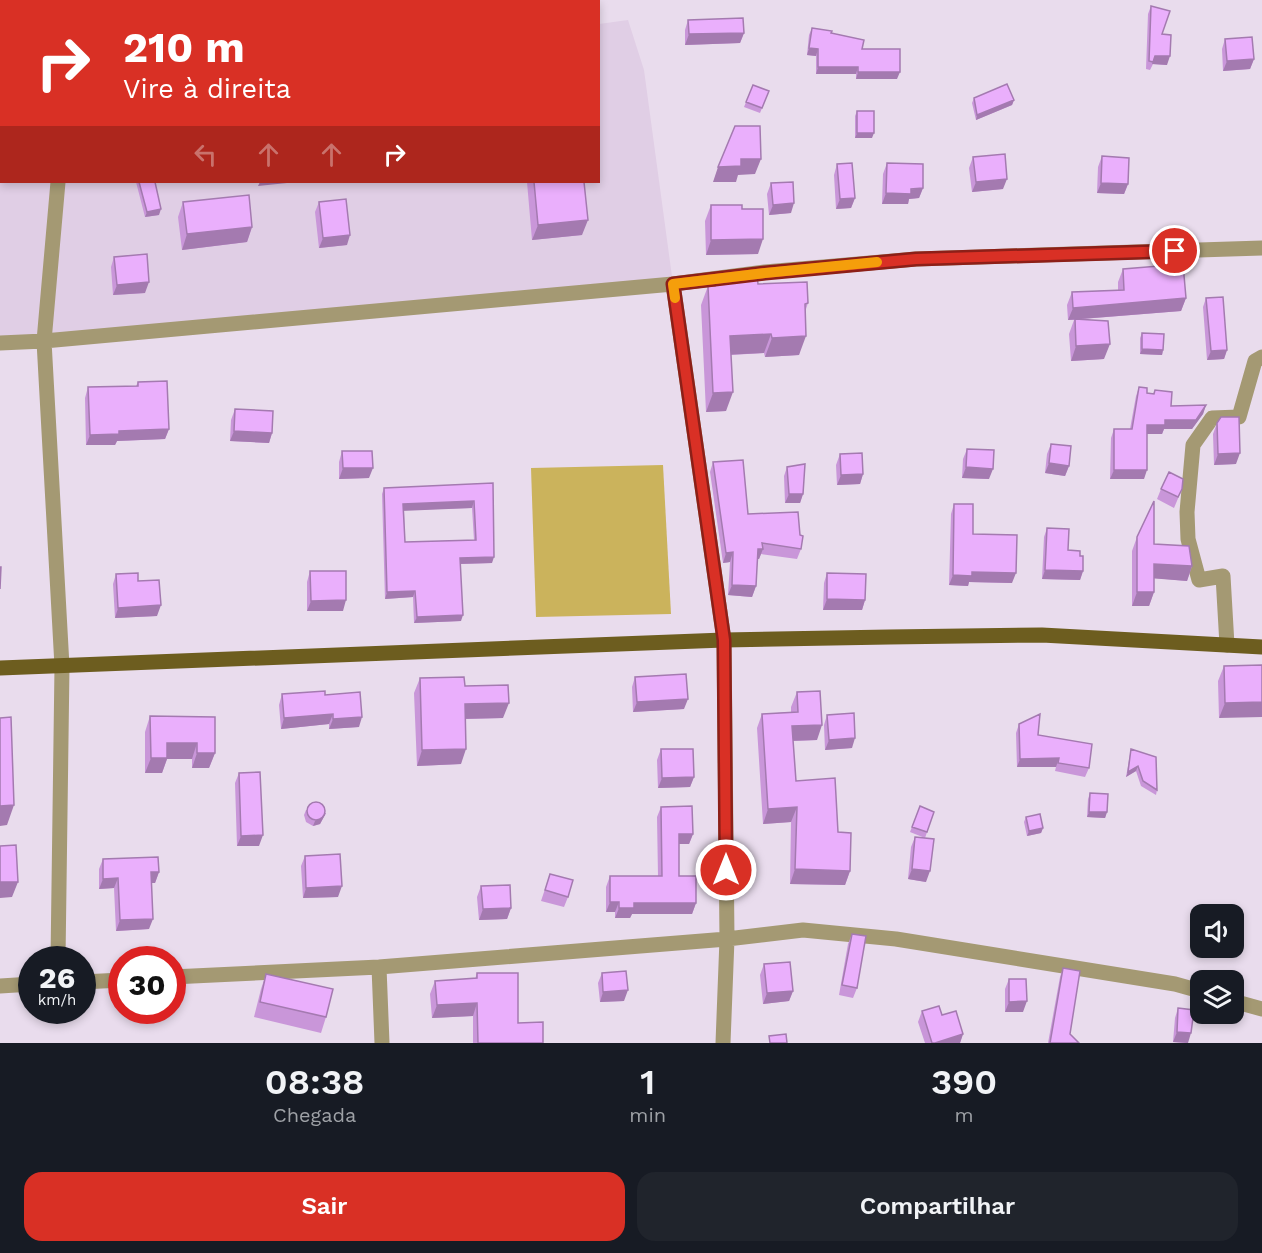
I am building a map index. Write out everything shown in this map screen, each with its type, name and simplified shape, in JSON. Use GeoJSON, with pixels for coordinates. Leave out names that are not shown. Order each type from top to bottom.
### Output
{"type":"FeatureCollection","features":[{"type":"Feature","properties":{"kind":"main road"},"geometry":{"type":"LineString","coordinates":[[0,668],[724,640],[1042,635],[1262,647]]}},
{"type":"Feature","properties":{"kind":"street"},"geometry":{"type":"LineString","coordinates":[[58,183],[44,341],[62,666],[58,946]]}},
{"type":"Feature","properties":{"kind":"street"},"geometry":{"type":"LineString","coordinates":[[0,343],[44,341],[673,284],[916,259],[1262,248]]}},
{"type":"Feature","properties":{"kind":"street"},"geometry":{"type":"LineString","coordinates":[[673,284],[724,640],[727,939],[723,1043]]}},
{"type":"Feature","properties":{"kind":"street"},"geometry":{"type":"LineString","coordinates":[[1227,645],[1223,576],[1199,580],[1188,539],[1187,512],[1193,445],[1212,418],[1239,417],[1255,361],[1262,357]]}},
{"type":"Feature","properties":{"kind":"street"},"geometry":{"type":"LineString","coordinates":[[186,976],[379,967],[727,939],[803,930],[870,936],[1190,988]]}},
{"type":"Feature","properties":{"kind":"street"},"geometry":{"type":"LineString","coordinates":[[379,967],[381,1043]]}},
{"type":"Feature","properties":{"kind":"street"},"geometry":{"type":"LineString","coordinates":[[0,986],[18,985]]}},
{"type":"Feature","properties":{"kind":"street"},"geometry":{"type":"LineString","coordinates":[[1244,1004],[1262,1009]]}},
{"type":"Feature","properties":{"kind":"shaded area"},"geometry":{"type":"Polygon","coordinates":[[[628,20],[644,70],[673,284],[0,343],[0,183],[600,183],[600,24],[628,20]]]}},
{"type":"Feature","properties":{"kind":"shaded area"},"geometry":{"type":"Polygon","coordinates":[[[663,465],[671,614],[536,617],[531,468],[663,465]]]}},
{"type":"Feature","properties":{"kind":"building"},"geometry":{"type":"Polygon","coordinates":[[[1151,6],[1170,11],[1162,34],[1171,35],[1170,56],[1155,56],[1153,62],[1149,61],[1151,6]]]}},
{"type":"Feature","properties":{"kind":"building"},"geometry":{"type":"Polygon","coordinates":[[[743,18],[744,33],[689,34],[688,20],[743,18]]]}},
{"type":"Feature","properties":{"kind":"building"},"geometry":{"type":"Polygon","coordinates":[[[812,28],[864,40],[862,49],[900,49],[900,72],[858,72],[858,67],[818,67],[818,49],[809,48],[812,28]]]}},
{"type":"Feature","properties":{"kind":"building"},"geometry":{"type":"Polygon","coordinates":[[[1252,37],[1254,59],[1227,61],[1225,39],[1252,37]]]}},
{"type":"Feature","properties":{"kind":"building"},"geometry":{"type":"Polygon","coordinates":[[[1007,84],[1014,100],[977,115],[974,98],[1007,84]]]}},
{"type":"Feature","properties":{"kind":"building"},"geometry":{"type":"Polygon","coordinates":[[[753,85],[769,91],[762,108],[746,102],[753,85]]]}},
{"type":"Feature","properties":{"kind":"building"},"geometry":{"type":"Polygon","coordinates":[[[857,111],[874,111],[874,133],[857,133],[857,111]]]}},
{"type":"Feature","properties":{"kind":"building"},"geometry":{"type":"Polygon","coordinates":[[[735,126],[760,126],[761,159],[741,159],[741,166],[718,167],[735,126]]]}},
{"type":"Feature","properties":{"kind":"building"},"geometry":{"type":"Polygon","coordinates":[[[1005,154],[1007,179],[976,182],[973,157],[1005,154]]]}},
{"type":"Feature","properties":{"kind":"building"},"geometry":{"type":"Polygon","coordinates":[[[1102,156],[1129,158],[1128,184],[1101,183],[1102,156]]]}},
{"type":"Feature","properties":{"kind":"building"},"geometry":{"type":"Polygon","coordinates":[[[852,163],[855,198],[840,199],[837,164],[852,163]]]}},
{"type":"Feature","properties":{"kind":"building"},"geometry":{"type":"Polygon","coordinates":[[[887,163],[923,164],[923,188],[911,189],[911,194],[886,193],[887,163]]]}},
{"type":"Feature","properties":{"kind":"building"},"geometry":{"type":"Polygon","coordinates":[[[793,182],[794,203],[773,205],[771,183],[793,182]]]}},
{"type":"Feature","properties":{"kind":"building"},"geometry":{"type":"Polygon","coordinates":[[[139,183],[155,183],[161,209],[147,212],[139,183]]]}},
{"type":"Feature","properties":{"kind":"building"},"geometry":{"type":"Polygon","coordinates":[[[534,183],[584,183],[588,220],[538,225],[534,183]]]}},
{"type":"Feature","properties":{"kind":"building"},"geometry":{"type":"Polygon","coordinates":[[[249,195],[252,227],[187,234],[183,202],[249,195]]]}},
{"type":"Feature","properties":{"kind":"building"},"geometry":{"type":"Polygon","coordinates":[[[346,199],[350,235],[323,238],[319,202],[346,199]]]}},
{"type":"Feature","properties":{"kind":"building"},"geometry":{"type":"Polygon","coordinates":[[[711,205],[742,205],[742,209],[763,209],[763,239],[711,240],[711,205]]]}},
{"type":"Feature","properties":{"kind":"building"},"geometry":{"type":"Polygon","coordinates":[[[147,254],[149,282],[117,285],[114,257],[147,254]]]}},
{"type":"Feature","properties":{"kind":"building"},"geometry":{"type":"Polygon","coordinates":[[[1183,264],[1186,298],[1073,308],[1072,292],[1124,290],[1123,269],[1183,264]]]}},
{"type":"Feature","properties":{"kind":"building"},"geometry":{"type":"Polygon","coordinates":[[[757,275],[758,284],[807,282],[806,336],[772,338],[771,334],[730,336],[733,392],[713,393],[708,286],[715,286],[714,277],[757,275]]]}},
{"type":"Feature","properties":{"kind":"building"},"geometry":{"type":"Polygon","coordinates":[[[1223,297],[1227,350],[1211,351],[1206,298],[1223,297]]]}},
{"type":"Feature","properties":{"kind":"building"},"geometry":{"type":"Polygon","coordinates":[[[1075,319],[1108,321],[1110,344],[1076,346],[1075,319]]]}},
{"type":"Feature","properties":{"kind":"building"},"geometry":{"type":"Polygon","coordinates":[[[1142,333],[1164,334],[1163,350],[1142,349],[1142,333]]]}},
{"type":"Feature","properties":{"kind":"building"},"geometry":{"type":"Polygon","coordinates":[[[167,381],[169,429],[90,435],[88,387],[138,386],[138,382],[167,381]]]}},
{"type":"Feature","properties":{"kind":"building"},"geometry":{"type":"Polygon","coordinates":[[[1139,387],[1147,388],[1147,393],[1154,394],[1155,390],[1172,392],[1171,406],[1206,405],[1196,420],[1165,420],[1165,425],[1147,425],[1147,470],[1114,470],[1114,429],[1132,429],[1139,387]]]}},
{"type":"Feature","properties":{"kind":"building"},"geometry":{"type":"Polygon","coordinates":[[[235,409],[273,411],[272,433],[234,431],[235,409]]]}},
{"type":"Feature","properties":{"kind":"building"},"geometry":{"type":"Polygon","coordinates":[[[1221,417],[1239,417],[1240,453],[1218,454],[1217,423],[1221,417]]]}},
{"type":"Feature","properties":{"kind":"building"},"geometry":{"type":"Polygon","coordinates":[[[1051,444],[1071,446],[1069,466],[1049,463],[1051,444]]]}},
{"type":"Feature","properties":{"kind":"building"},"geometry":{"type":"Polygon","coordinates":[[[967,449],[994,450],[993,469],[966,467],[967,449]]]}},
{"type":"Feature","properties":{"kind":"building"},"geometry":{"type":"Polygon","coordinates":[[[342,451],[372,451],[373,468],[343,468],[342,451]]]}},
{"type":"Feature","properties":{"kind":"building"},"geometry":{"type":"Polygon","coordinates":[[[862,453],[863,474],[841,475],[840,454],[862,453]]]}},
{"type":"Feature","properties":{"kind":"building"},"geometry":{"type":"Polygon","coordinates":[[[743,460],[748,514],[798,512],[800,535],[803,536],[801,549],[762,543],[763,549],[758,549],[756,586],[732,585],[733,552],[726,553],[713,462],[743,460]]]}},
{"type":"Feature","properties":{"kind":"building"},"geometry":{"type":"Polygon","coordinates":[[[805,464],[803,494],[789,494],[787,467],[805,464]]]}},
{"type":"Feature","properties":{"kind":"building"},"geometry":{"type":"Polygon","coordinates":[[[1169,472],[1183,479],[1178,497],[1161,489],[1169,472]]]}},
{"type":"Feature","properties":{"kind":"building"},"geometry":{"type":"Polygon","coordinates":[[[493,483],[494,557],[460,558],[463,615],[417,617],[415,591],[387,592],[384,488],[493,483]],[[474,501],[403,504],[405,542],[476,540],[474,501]]]}},
{"type":"Feature","properties":{"kind":"building"},"geometry":{"type":"Polygon","coordinates":[[[1154,501],[1154,544],[1189,546],[1192,566],[1154,564],[1154,592],[1137,592],[1137,537],[1154,501]]]}},
{"type":"Feature","properties":{"kind":"building"},"geometry":{"type":"Polygon","coordinates":[[[954,504],[973,504],[973,534],[1017,535],[1016,573],[972,572],[972,576],[953,575],[954,504]]]}},
{"type":"Feature","properties":{"kind":"building"},"geometry":{"type":"Polygon","coordinates":[[[1047,528],[1069,529],[1068,550],[1080,551],[1080,556],[1083,556],[1083,571],[1045,570],[1047,528]]]}},
{"type":"Feature","properties":{"kind":"building"},"geometry":{"type":"Polygon","coordinates":[[[310,571],[346,571],[346,600],[311,601],[310,571]]]}},
{"type":"Feature","properties":{"kind":"building"},"geometry":{"type":"Polygon","coordinates":[[[138,573],[138,581],[159,580],[161,605],[118,608],[116,574],[138,573]]]}},
{"type":"Feature","properties":{"kind":"building"},"geometry":{"type":"Polygon","coordinates":[[[827,573],[866,574],[865,600],[827,599],[827,573]]]}},
{"type":"Feature","properties":{"kind":"building"},"geometry":{"type":"Polygon","coordinates":[[[1262,665],[1262,702],[1225,703],[1224,666],[1262,665]]]}},
{"type":"Feature","properties":{"kind":"building"},"geometry":{"type":"Polygon","coordinates":[[[686,674],[688,699],[637,702],[635,677],[686,674]]]}},
{"type":"Feature","properties":{"kind":"building"},"geometry":{"type":"Polygon","coordinates":[[[464,677],[465,686],[508,685],[509,703],[465,704],[466,749],[422,750],[420,678],[464,677]]]}},
{"type":"Feature","properties":{"kind":"building"},"geometry":{"type":"Polygon","coordinates":[[[325,691],[325,695],[360,692],[362,717],[333,719],[333,714],[284,718],[282,694],[325,691]]]}},
{"type":"Feature","properties":{"kind":"building"},"geometry":{"type":"Polygon","coordinates":[[[820,691],[822,725],[792,726],[796,781],[835,778],[838,832],[851,833],[850,871],[795,869],[797,807],[768,809],[762,714],[798,712],[797,692],[820,691]]]}},
{"type":"Feature","properties":{"kind":"building"},"geometry":{"type":"Polygon","coordinates":[[[854,713],[855,738],[829,740],[827,715],[854,713]]]}},
{"type":"Feature","properties":{"kind":"building"},"geometry":{"type":"Polygon","coordinates":[[[1040,714],[1038,735],[1092,744],[1089,768],[1058,763],[1059,758],[1020,759],[1019,724],[1040,714]]]}},
{"type":"Feature","properties":{"kind":"building"},"geometry":{"type":"Polygon","coordinates":[[[150,716],[215,717],[215,753],[197,753],[197,743],[167,743],[167,758],[151,758],[150,716]]]}},
{"type":"Feature","properties":{"kind":"building"},"geometry":{"type":"Polygon","coordinates":[[[11,717],[14,805],[0,806],[0,718],[11,717]]]}},
{"type":"Feature","properties":{"kind":"building"},"geometry":{"type":"Polygon","coordinates":[[[661,749],[693,749],[694,777],[662,778],[661,749]]]}},
{"type":"Feature","properties":{"kind":"building"},"geometry":{"type":"Polygon","coordinates":[[[1131,749],[1156,757],[1157,790],[1143,781],[1138,766],[1128,772],[1131,749]]]}},
{"type":"Feature","properties":{"kind":"building"},"geometry":{"type":"Polygon","coordinates":[[[260,772],[263,835],[241,836],[239,773],[260,772]]]}},
{"type":"Feature","properties":{"kind":"building"},"geometry":{"type":"Polygon","coordinates":[[[1090,793],[1108,794],[1107,812],[1089,812],[1090,793]]]}},
{"type":"Feature","properties":{"kind":"building"},"geometry":{"type":"Polygon","coordinates":[[[312,802],[320,802],[325,807],[323,818],[312,820],[307,815],[307,807],[312,802]]]}},
{"type":"Feature","properties":{"kind":"building"},"geometry":{"type":"Polygon","coordinates":[[[692,806],[693,834],[679,834],[679,876],[696,876],[696,903],[634,903],[634,908],[619,908],[619,902],[610,902],[610,876],[662,876],[661,807],[692,806]]]}},
{"type":"Feature","properties":{"kind":"building"},"geometry":{"type":"Polygon","coordinates":[[[920,806],[934,812],[927,832],[912,827],[920,806]]]}},
{"type":"Feature","properties":{"kind":"building"},"geometry":{"type":"Polygon","coordinates":[[[1040,814],[1043,828],[1029,831],[1026,817],[1040,814]]]}},
{"type":"Feature","properties":{"kind":"building"},"geometry":{"type":"Polygon","coordinates":[[[915,837],[934,839],[930,871],[912,869],[915,837]]]}},
{"type":"Feature","properties":{"kind":"building"},"geometry":{"type":"Polygon","coordinates":[[[16,845],[18,882],[0,882],[0,846],[16,845]]]}},
{"type":"Feature","properties":{"kind":"building"},"geometry":{"type":"Polygon","coordinates":[[[340,854],[342,886],[306,888],[305,856],[340,854]]]}},
{"type":"Feature","properties":{"kind":"building"},"geometry":{"type":"Polygon","coordinates":[[[158,857],[159,872],[151,872],[153,919],[120,920],[118,878],[103,879],[103,859],[158,857]]]}},
{"type":"Feature","properties":{"kind":"building"},"geometry":{"type":"Polygon","coordinates":[[[550,874],[573,880],[568,897],[545,890],[550,874]]]}},
{"type":"Feature","properties":{"kind":"building"},"geometry":{"type":"Polygon","coordinates":[[[510,885],[511,908],[483,909],[481,886],[510,885]]]}},
{"type":"Feature","properties":{"kind":"building"},"geometry":{"type":"Polygon","coordinates":[[[852,934],[866,936],[857,988],[842,985],[852,934]]]}},
{"type":"Feature","properties":{"kind":"building"},"geometry":{"type":"Polygon","coordinates":[[[790,962],[793,991],[767,993],[764,964],[790,962]]]}},
{"type":"Feature","properties":{"kind":"building"},"geometry":{"type":"Polygon","coordinates":[[[1063,968],[1080,971],[1070,1034],[1079,1043],[1050,1043],[1063,968]]]}},
{"type":"Feature","properties":{"kind":"building"},"geometry":{"type":"Polygon","coordinates":[[[626,971],[628,990],[603,992],[602,973],[626,971]]]}},
{"type":"Feature","properties":{"kind":"building"},"geometry":{"type":"Polygon","coordinates":[[[477,973],[518,973],[518,1023],[543,1022],[543,1043],[478,1043],[477,1003],[437,1005],[435,981],[477,978],[477,973]]]}},
{"type":"Feature","properties":{"kind":"building"},"geometry":{"type":"Polygon","coordinates":[[[266,974],[333,989],[326,1017],[260,1002],[266,974]]]}},
{"type":"Feature","properties":{"kind":"building"},"geometry":{"type":"Polygon","coordinates":[[[1009,979],[1026,979],[1027,1001],[1009,1002],[1009,979]]]}},
{"type":"Feature","properties":{"kind":"building"},"geometry":{"type":"Polygon","coordinates":[[[939,1006],[942,1015],[956,1011],[963,1034],[932,1043],[922,1011],[939,1006]]]}},
{"type":"Feature","properties":{"kind":"building"},"geometry":{"type":"Polygon","coordinates":[[[1178,1008],[1190,1010],[1191,1033],[1177,1032],[1178,1008]]]}},
{"type":"Feature","properties":{"kind":"building"},"geometry":{"type":"Polygon","coordinates":[[[786,1034],[787,1043],[770,1043],[769,1036],[786,1034]]]}},
{"type":"Feature","properties":{"kind":"slow traffic"},"geometry":{"type":"LineString","coordinates":[[675,298],[673,284],[877,262]]}},
{"type":"Feature","properties":{"kind":"route"},"geometry":{"type":"LineString","coordinates":[[726,870],[724,640],[673,284],[916,259],[1175,251]]}}]}
